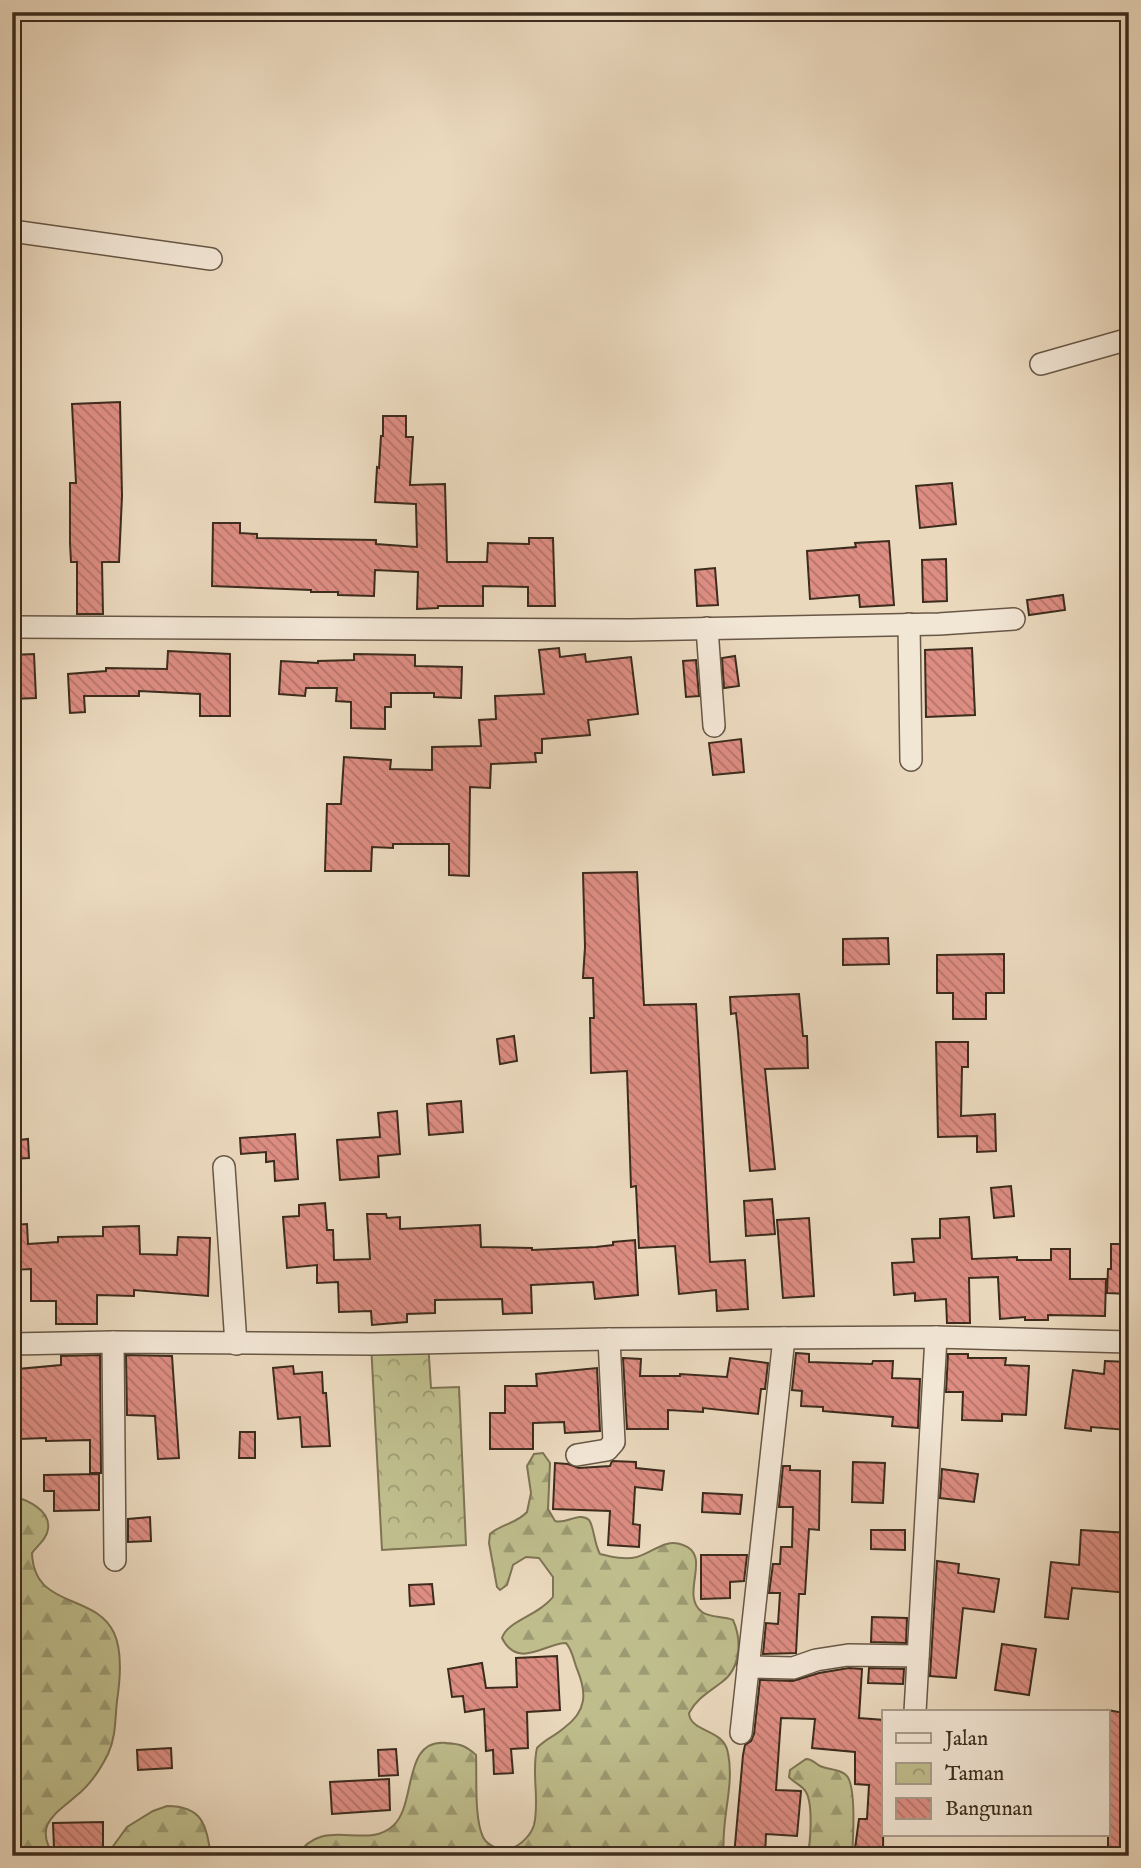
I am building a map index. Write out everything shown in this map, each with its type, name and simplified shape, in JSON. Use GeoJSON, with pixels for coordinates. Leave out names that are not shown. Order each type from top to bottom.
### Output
{"type":"FeatureCollection","features":[{"type":"Feature","properties":{"kind":"street"},"geometry":{"type":"LineString","coordinates":[[12,231],[211,259]]}},
{"type":"Feature","properties":{"kind":"street"},"geometry":{"type":"LineString","coordinates":[[1041,364],[1129,339]]}},
{"type":"Feature","properties":{"kind":"street"},"geometry":{"type":"LineString","coordinates":[[12,627],[333,630],[707,628],[1014,619]]}},
{"type":"Feature","properties":{"kind":"street"},"geometry":{"type":"LineString","coordinates":[[909,624],[911,760]]}},
{"type":"Feature","properties":{"kind":"street"},"geometry":{"type":"LineString","coordinates":[[707,628],[714,726]]}},
{"type":"Feature","properties":{"kind":"street"},"geometry":{"type":"LineString","coordinates":[[224,1167],[236,1344]]}},
{"type":"Feature","properties":{"kind":"street"},"geometry":{"type":"LineString","coordinates":[[915,1710],[936,1337]]}},
{"type":"Feature","properties":{"kind":"street"},"geometry":{"type":"LineString","coordinates":[[12,1345],[113,1342],[371,1344],[936,1337],[1129,1342]]}},
{"type":"Feature","properties":{"kind":"street"},"geometry":{"type":"LineString","coordinates":[[741,1733],[784,1338]]}},
{"type":"Feature","properties":{"kind":"street"},"geometry":{"type":"LineString","coordinates":[[577,1455],[607,1450],[614,1442],[609,1339]]}},
{"type":"Feature","properties":{"kind":"street"},"geometry":{"type":"LineString","coordinates":[[113,1342],[115,1560]]}},
{"type":"Feature","properties":{"kind":"street"},"geometry":{"type":"LineString","coordinates":[[748,1667],[793,1668],[816,1660],[848,1655],[918,1656]]}},
{"type":"Feature","properties":{"kind":"green space"},"geometry":{"type":"Polygon","coordinates":[[[428,1341],[431,1388],[459,1387],[466,1545],[382,1550],[371,1344],[428,1341]]]}},
{"type":"Feature","properties":{"kind":"green space"},"geometry":{"type":"Polygon","coordinates":[[[543,1453],[550,1463],[548,1509],[555,1521],[577,1517],[589,1520],[600,1554],[614,1557],[632,1558],[665,1544],[683,1545],[691,1550],[695,1557],[696,1605],[705,1614],[733,1620],[738,1636],[738,1653],[733,1669],[722,1682],[700,1699],[689,1713],[695,1724],[720,1739],[728,1753],[730,1779],[724,1856],[297,1856],[307,1844],[319,1837],[371,1835],[394,1825],[406,1802],[417,1761],[423,1750],[433,1744],[460,1745],[476,1755],[478,1819],[483,1837],[488,1843],[500,1848],[512,1848],[531,1832],[536,1816],[537,1748],[572,1722],[583,1701],[582,1686],[572,1652],[566,1643],[524,1654],[508,1647],[502,1638],[510,1627],[540,1609],[553,1597],[553,1577],[539,1558],[526,1557],[513,1565],[507,1585],[500,1590],[497,1587],[489,1543],[490,1534],[527,1512],[531,1493],[527,1466],[534,1454],[543,1453]]]}},
{"type":"Feature","properties":{"kind":"green space"},"geometry":{"type":"Polygon","coordinates":[[[13,1496],[37,1507],[46,1516],[46,1536],[32,1553],[35,1571],[43,1584],[54,1593],[93,1611],[105,1620],[114,1633],[120,1658],[111,1748],[90,1782],[55,1814],[46,1828],[48,1845],[54,1856],[16,1856],[22,1848],[12,1835],[13,1496]]]}},
{"type":"Feature","properties":{"kind":"green space"},"geometry":{"type":"Polygon","coordinates":[[[806,1759],[840,1771],[849,1781],[853,1813],[852,1856],[807,1856],[810,1842],[810,1805],[804,1790],[789,1777],[790,1770],[806,1759]]]}},
{"type":"Feature","properties":{"kind":"green space"},"geometry":{"type":"Polygon","coordinates":[[[167,1806],[188,1809],[201,1819],[211,1856],[106,1856],[127,1827],[167,1806]]]}},
{"type":"Feature","properties":{"kind":"building"},"geometry":{"type":"Polygon","coordinates":[[[120,402],[122,496],[119,562],[102,562],[103,614],[77,614],[77,562],[71,562],[70,543],[70,483],[76,483],[72,404],[120,402]]]}},
{"type":"Feature","properties":{"kind":"building"},"geometry":{"type":"Polygon","coordinates":[[[383,416],[406,416],[406,437],[413,437],[410,485],[445,484],[447,562],[487,562],[488,543],[529,544],[529,538],[553,538],[555,606],[528,606],[528,587],[483,586],[483,606],[417,609],[418,572],[375,570],[374,596],[338,595],[338,592],[311,590],[212,586],[213,523],[240,523],[240,533],[257,534],[257,538],[376,540],[376,544],[417,547],[416,504],[375,502],[383,416]]]}},
{"type":"Feature","properties":{"kind":"building"},"geometry":{"type":"Polygon","coordinates":[[[952,483],[956,524],[920,528],[916,486],[952,483]]]}},
{"type":"Feature","properties":{"kind":"building"},"geometry":{"type":"Polygon","coordinates":[[[889,541],[894,605],[860,607],[859,595],[810,599],[807,551],[856,547],[855,543],[889,541]]]}},
{"type":"Feature","properties":{"kind":"building"},"geometry":{"type":"Polygon","coordinates":[[[946,559],[947,601],[923,602],[922,560],[946,559]]]}},
{"type":"Feature","properties":{"kind":"building"},"geometry":{"type":"Polygon","coordinates":[[[715,568],[718,605],[697,606],[695,570],[715,568]]]}},
{"type":"Feature","properties":{"kind":"building"},"geometry":{"type":"Polygon","coordinates":[[[1063,595],[1065,610],[1029,615],[1027,600],[1063,595]]]}},
{"type":"Feature","properties":{"kind":"building"},"geometry":{"type":"Polygon","coordinates":[[[559,648],[560,657],[585,654],[586,662],[631,657],[638,714],[588,720],[590,735],[542,739],[542,753],[535,753],[536,762],[491,764],[490,788],[470,787],[469,876],[449,875],[449,844],[393,844],[393,848],[372,847],[371,871],[325,871],[327,804],[341,804],[344,757],[391,760],[390,769],[432,770],[432,747],[481,746],[479,720],[496,719],[495,696],[544,694],[539,650],[559,648]]]}},
{"type":"Feature","properties":{"kind":"building"},"geometry":{"type":"Polygon","coordinates":[[[972,648],[975,715],[926,717],[925,650],[972,648]]]}},
{"type":"Feature","properties":{"kind":"building"},"geometry":{"type":"Polygon","coordinates":[[[168,651],[230,654],[230,716],[200,716],[200,694],[139,691],[139,696],[84,696],[85,712],[70,713],[68,674],[106,671],[106,668],[167,669],[168,651]]]}},
{"type":"Feature","properties":{"kind":"building"},"geometry":{"type":"Polygon","coordinates":[[[34,654],[36,698],[12,699],[12,655],[34,654]]]}},
{"type":"Feature","properties":{"kind":"building"},"geometry":{"type":"Polygon","coordinates":[[[354,654],[415,655],[415,666],[462,667],[461,698],[434,697],[434,693],[391,693],[391,707],[385,707],[385,729],[351,728],[351,702],[336,701],[337,688],[306,688],[305,696],[279,694],[281,661],[318,663],[354,660],[354,654]]]}},
{"type":"Feature","properties":{"kind":"building"},"geometry":{"type":"Polygon","coordinates":[[[735,656],[739,686],[724,688],[722,658],[735,656]]]}},
{"type":"Feature","properties":{"kind":"building"},"geometry":{"type":"Polygon","coordinates":[[[696,660],[699,696],[686,697],[683,661],[696,660]]]}},
{"type":"Feature","properties":{"kind":"building"},"geometry":{"type":"Polygon","coordinates":[[[741,739],[744,772],[713,775],[709,743],[741,739]]]}},
{"type":"Feature","properties":{"kind":"building"},"geometry":{"type":"Polygon","coordinates":[[[637,872],[644,1005],[696,1004],[710,1262],[745,1260],[748,1309],[717,1311],[716,1290],[679,1294],[675,1246],[639,1248],[636,1186],[631,1187],[627,1071],[591,1073],[590,1018],[594,1018],[593,978],[583,978],[583,873],[637,872]]]}},
{"type":"Feature","properties":{"kind":"building"},"geometry":{"type":"Polygon","coordinates":[[[888,938],[889,964],[843,965],[843,939],[888,938]]]}},
{"type":"Feature","properties":{"kind":"building"},"geometry":{"type":"Polygon","coordinates":[[[1004,954],[1004,993],[986,993],[986,1019],[953,1019],[953,993],[937,993],[937,955],[1004,954]]]}},
{"type":"Feature","properties":{"kind":"building"},"geometry":{"type":"Polygon","coordinates":[[[799,994],[803,1036],[807,1036],[808,1068],[765,1069],[775,1169],[750,1171],[736,1013],[731,1014],[730,997],[799,994]]]}},
{"type":"Feature","properties":{"kind":"building"},"geometry":{"type":"Polygon","coordinates":[[[514,1036],[517,1061],[500,1064],[497,1039],[514,1036]]]}},
{"type":"Feature","properties":{"kind":"building"},"geometry":{"type":"Polygon","coordinates":[[[936,1042],[968,1042],[968,1067],[962,1067],[961,1116],[995,1114],[996,1151],[977,1152],[977,1136],[938,1137],[936,1042]]]}},
{"type":"Feature","properties":{"kind":"building"},"geometry":{"type":"Polygon","coordinates":[[[461,1101],[463,1132],[429,1135],[427,1104],[461,1101]]]}},
{"type":"Feature","properties":{"kind":"building"},"geometry":{"type":"Polygon","coordinates":[[[397,1111],[400,1154],[378,1156],[379,1177],[340,1180],[337,1140],[380,1137],[378,1113],[397,1111]]]}},
{"type":"Feature","properties":{"kind":"building"},"geometry":{"type":"Polygon","coordinates":[[[295,1134],[298,1179],[275,1181],[274,1161],[266,1162],[266,1152],[241,1154],[240,1138],[295,1134]]]}},
{"type":"Feature","properties":{"kind":"building"},"geometry":{"type":"Polygon","coordinates":[[[28,1139],[29,1158],[12,1159],[12,1141],[28,1139]]]}},
{"type":"Feature","properties":{"kind":"building"},"geometry":{"type":"Polygon","coordinates":[[[1011,1186],[1014,1216],[994,1218],[991,1188],[1011,1186]]]}},
{"type":"Feature","properties":{"kind":"building"},"geometry":{"type":"Polygon","coordinates":[[[772,1199],[775,1234],[746,1236],[744,1201],[772,1199]]]}},
{"type":"Feature","properties":{"kind":"building"},"geometry":{"type":"Polygon","coordinates":[[[325,1203],[327,1230],[333,1230],[334,1260],[370,1259],[367,1214],[386,1214],[387,1218],[400,1217],[400,1229],[480,1225],[481,1247],[532,1250],[596,1247],[635,1240],[638,1295],[595,1299],[593,1282],[531,1285],[532,1313],[503,1314],[502,1299],[435,1300],[435,1313],[407,1314],[407,1322],[372,1325],[371,1311],[339,1312],[338,1282],[317,1283],[317,1265],[287,1268],[283,1217],[299,1216],[299,1205],[325,1203]]]}},
{"type":"Feature","properties":{"kind":"building"},"geometry":{"type":"Polygon","coordinates":[[[969,1217],[972,1259],[1017,1257],[1017,1260],[1051,1260],[1051,1249],[1070,1249],[1070,1279],[1106,1279],[1105,1316],[1048,1315],[1048,1320],[1025,1320],[1025,1317],[1000,1319],[998,1277],[969,1278],[970,1323],[947,1323],[946,1299],[915,1301],[915,1293],[894,1295],[892,1263],[914,1262],[912,1239],[940,1238],[940,1219],[969,1217]]]}},
{"type":"Feature","properties":{"kind":"building"},"geometry":{"type":"Polygon","coordinates":[[[809,1218],[814,1296],[783,1298],[777,1220],[809,1218]]]}},
{"type":"Feature","properties":{"kind":"building"},"geometry":{"type":"Polygon","coordinates":[[[27,1224],[28,1244],[58,1242],[58,1237],[103,1236],[103,1227],[139,1226],[140,1254],[177,1255],[178,1237],[210,1238],[208,1296],[134,1290],[134,1296],[97,1295],[97,1324],[56,1324],[56,1301],[31,1301],[31,1269],[12,1270],[12,1225],[27,1224]]]}},
{"type":"Feature","properties":{"kind":"building"},"geometry":{"type":"Polygon","coordinates":[[[1111,1244],[1129,1244],[1129,1294],[1107,1293],[1111,1244]]]}},
{"type":"Feature","properties":{"kind":"building"},"geometry":{"type":"Polygon","coordinates":[[[796,1353],[809,1354],[809,1362],[872,1364],[873,1361],[893,1361],[892,1378],[920,1379],[918,1428],[892,1426],[893,1417],[823,1411],[823,1407],[801,1406],[802,1391],[792,1390],[796,1353]]]}},
{"type":"Feature","properties":{"kind":"building"},"geometry":{"type":"Polygon","coordinates":[[[948,1354],[968,1354],[968,1358],[1006,1358],[1005,1365],[1029,1366],[1026,1415],[1002,1414],[1002,1421],[962,1420],[963,1392],[946,1392],[948,1354]]]}},
{"type":"Feature","properties":{"kind":"building"},"geometry":{"type":"Polygon","coordinates":[[[100,1355],[101,1473],[90,1473],[90,1440],[19,1439],[18,1369],[61,1365],[61,1356],[100,1355]]]}},
{"type":"Feature","properties":{"kind":"building"},"geometry":{"type":"Polygon","coordinates":[[[126,1355],[172,1356],[179,1458],[158,1459],[155,1416],[127,1415],[126,1355]]]}},
{"type":"Feature","properties":{"kind":"building"},"geometry":{"type":"Polygon","coordinates":[[[623,1358],[641,1359],[640,1376],[680,1374],[727,1377],[730,1358],[768,1363],[758,1414],[703,1408],[703,1412],[668,1410],[668,1429],[627,1429],[623,1358]]]}},
{"type":"Feature","properties":{"kind":"building"},"geometry":{"type":"Polygon","coordinates":[[[1105,1361],[1129,1362],[1127,1430],[1091,1427],[1091,1431],[1065,1428],[1073,1370],[1104,1374],[1105,1361]]]}},
{"type":"Feature","properties":{"kind":"building"},"geometry":{"type":"Polygon","coordinates":[[[293,1366],[294,1374],[322,1372],[330,1446],[302,1447],[300,1417],[278,1419],[273,1368],[293,1366]]]}},
{"type":"Feature","properties":{"kind":"building"},"geometry":{"type":"Polygon","coordinates":[[[597,1368],[600,1431],[565,1433],[564,1422],[533,1423],[533,1449],[490,1449],[490,1413],[505,1413],[505,1386],[537,1386],[536,1374],[597,1368]]]}},
{"type":"Feature","properties":{"kind":"building"},"geometry":{"type":"Polygon","coordinates":[[[240,1432],[255,1432],[255,1458],[239,1458],[240,1432]]]}},
{"type":"Feature","properties":{"kind":"building"},"geometry":{"type":"Polygon","coordinates":[[[612,1461],[636,1462],[636,1468],[664,1471],[662,1490],[635,1487],[633,1524],[640,1525],[639,1547],[608,1545],[610,1511],[553,1509],[555,1463],[579,1468],[610,1466],[612,1461]]]}},
{"type":"Feature","properties":{"kind":"building"},"geometry":{"type":"Polygon","coordinates":[[[853,1462],[885,1463],[883,1503],[852,1502],[853,1462]]]}},
{"type":"Feature","properties":{"kind":"building"},"geometry":{"type":"Polygon","coordinates":[[[783,1466],[790,1466],[790,1470],[820,1471],[819,1530],[809,1529],[805,1594],[799,1594],[796,1653],[763,1654],[766,1623],[778,1624],[780,1593],[769,1593],[773,1564],[780,1564],[781,1547],[792,1547],[793,1507],[779,1507],[783,1466]]]}},
{"type":"Feature","properties":{"kind":"building"},"geometry":{"type":"Polygon","coordinates":[[[942,1469],[978,1474],[974,1502],[940,1498],[942,1469]]]}},
{"type":"Feature","properties":{"kind":"building"},"geometry":{"type":"Polygon","coordinates":[[[99,1474],[99,1510],[54,1511],[54,1491],[44,1491],[44,1475],[99,1474]]]}},
{"type":"Feature","properties":{"kind":"building"},"geometry":{"type":"Polygon","coordinates":[[[703,1493],[742,1495],[740,1514],[702,1512],[703,1493]]]}},
{"type":"Feature","properties":{"kind":"building"},"geometry":{"type":"Polygon","coordinates":[[[150,1517],[151,1541],[128,1542],[128,1519],[150,1517]]]}},
{"type":"Feature","properties":{"kind":"building"},"geometry":{"type":"Polygon","coordinates":[[[871,1530],[905,1530],[905,1550],[871,1549],[871,1530]]]}},
{"type":"Feature","properties":{"kind":"building"},"geometry":{"type":"Polygon","coordinates":[[[1081,1530],[1129,1533],[1129,1593],[1072,1588],[1068,1619],[1045,1617],[1051,1562],[1079,1565],[1081,1530]]]}},
{"type":"Feature","properties":{"kind":"building"},"geometry":{"type":"Polygon","coordinates":[[[701,1555],[747,1555],[744,1581],[730,1582],[730,1598],[701,1599],[701,1555]]]}},
{"type":"Feature","properties":{"kind":"building"},"geometry":{"type":"Polygon","coordinates":[[[937,1561],[959,1564],[958,1573],[999,1579],[994,1612],[963,1608],[956,1678],[930,1676],[937,1561]]]}},
{"type":"Feature","properties":{"kind":"building"},"geometry":{"type":"Polygon","coordinates":[[[432,1584],[434,1604],[410,1606],[409,1585],[432,1584]]]}},
{"type":"Feature","properties":{"kind":"building"},"geometry":{"type":"Polygon","coordinates":[[[872,1617],[907,1618],[906,1643],[871,1642],[872,1617]]]}},
{"type":"Feature","properties":{"kind":"building"},"geometry":{"type":"Polygon","coordinates":[[[1002,1644],[1036,1649],[1029,1695],[995,1690],[1002,1644]]]}},
{"type":"Feature","properties":{"kind":"building"},"geometry":{"type":"Polygon","coordinates":[[[557,1656],[560,1710],[527,1712],[528,1748],[511,1749],[513,1773],[494,1774],[493,1750],[486,1751],[484,1709],[465,1712],[463,1696],[452,1697],[448,1669],[482,1663],[486,1688],[517,1687],[516,1658],[557,1656]]]}},
{"type":"Feature","properties":{"kind":"building"},"geometry":{"type":"Polygon","coordinates":[[[849,1668],[862,1669],[859,1718],[882,1720],[883,1856],[854,1856],[859,1819],[867,1819],[869,1785],[855,1784],[855,1752],[812,1748],[815,1719],[781,1718],[776,1790],[801,1791],[797,1836],[766,1834],[765,1856],[734,1856],[743,1755],[745,1745],[751,1741],[754,1734],[760,1680],[793,1681],[849,1668]]]}},
{"type":"Feature","properties":{"kind":"building"},"geometry":{"type":"Polygon","coordinates":[[[869,1668],[904,1669],[903,1684],[868,1683],[869,1668]]]}},
{"type":"Feature","properties":{"kind":"building"},"geometry":{"type":"Polygon","coordinates":[[[1110,1710],[1129,1714],[1129,1856],[1108,1856],[1110,1710]]]}},
{"type":"Feature","properties":{"kind":"building"},"geometry":{"type":"Polygon","coordinates":[[[171,1748],[172,1768],[138,1770],[137,1750],[171,1748]]]}},
{"type":"Feature","properties":{"kind":"building"},"geometry":{"type":"Polygon","coordinates":[[[396,1749],[398,1775],[379,1776],[378,1750],[396,1749]]]}},
{"type":"Feature","properties":{"kind":"building"},"geometry":{"type":"Polygon","coordinates":[[[389,1779],[390,1810],[332,1814],[330,1782],[389,1779]]]}},
{"type":"Feature","properties":{"kind":"building"},"geometry":{"type":"Polygon","coordinates":[[[103,1822],[103,1848],[54,1848],[53,1823],[103,1822]]]}}]}
